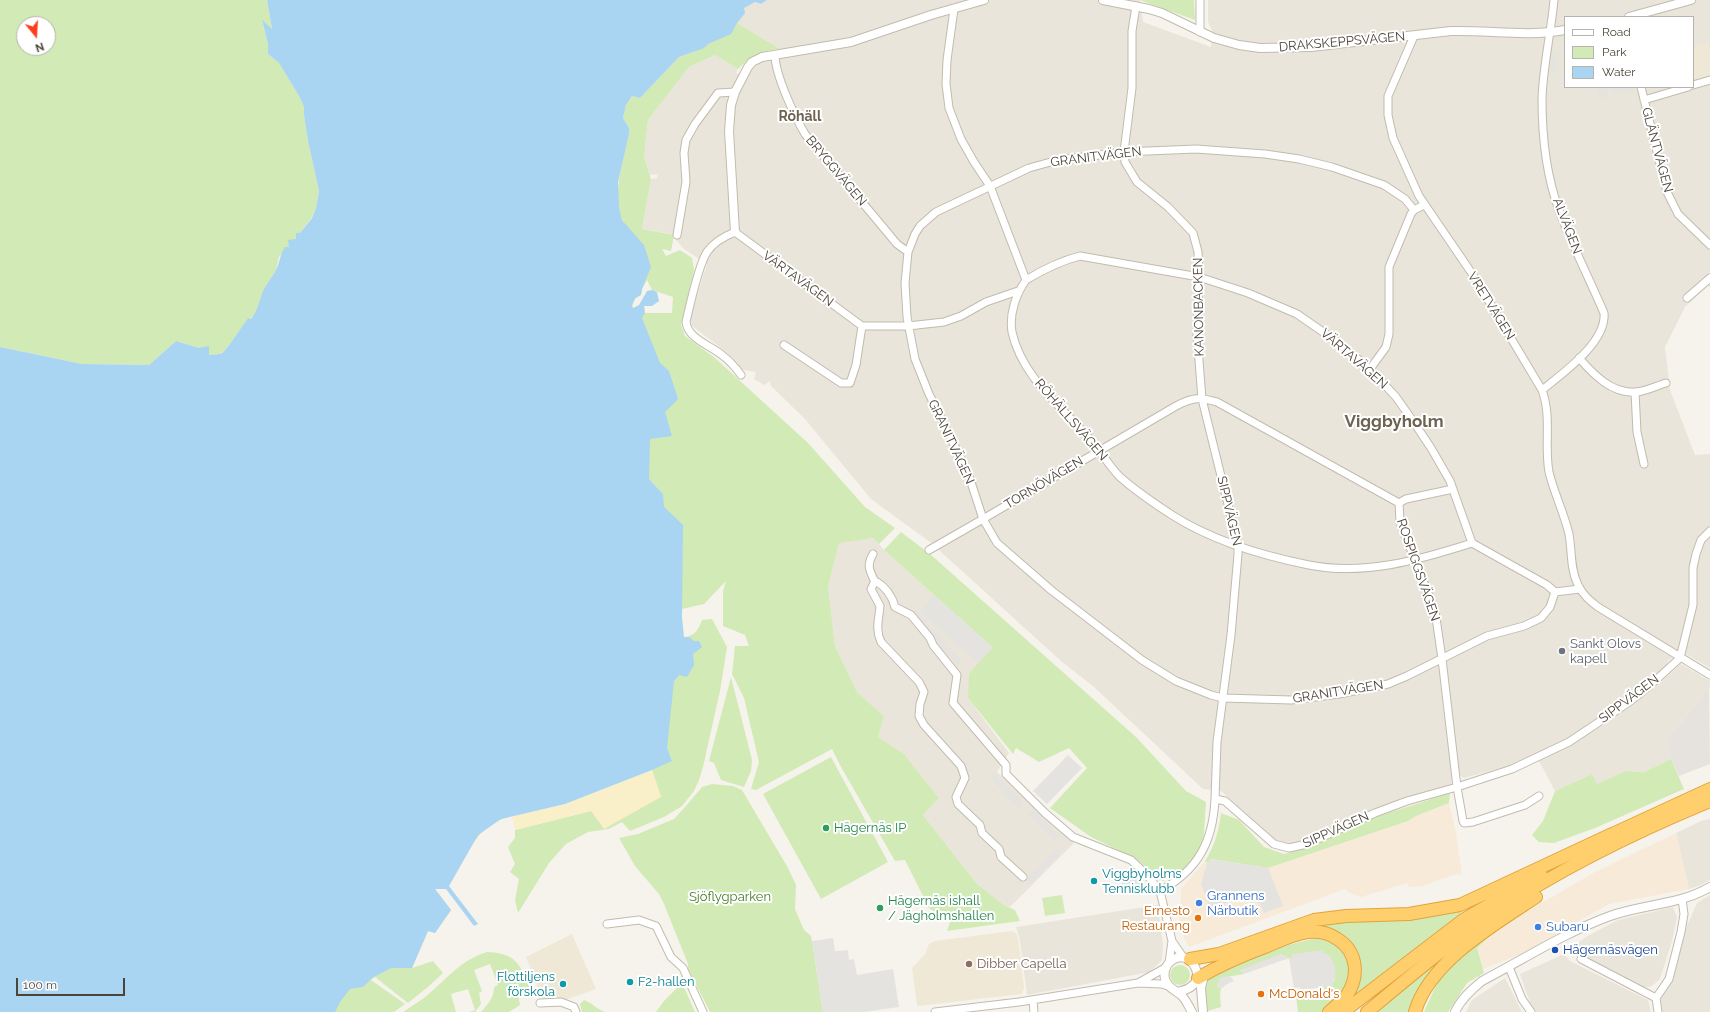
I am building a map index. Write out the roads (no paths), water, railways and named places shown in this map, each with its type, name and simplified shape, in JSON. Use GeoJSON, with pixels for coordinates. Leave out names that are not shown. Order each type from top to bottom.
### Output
{"type":"FeatureCollection","features":[{"type":"Feature","properties":{"kind":"highway"},"geometry":{"type":"LineString","coordinates":[[1187,958],[1219,954],[1314,920],[1346,916],[1410,914],[1460,905],[1710,789]]}},
{"type":"Feature","properties":{"kind":"highway"},"geometry":{"type":"LineString","coordinates":[[1366,1012],[1432,959],[1494,913],[1572,866],[1663,821],[1710,801]]}},
{"type":"Feature","properties":{"kind":"highway"},"geometry":{"type":"LineString","coordinates":[[1343,1012],[1463,920],[1612,834]]}},
{"type":"Feature","properties":{"kind":"highway"},"geometry":{"type":"LineString","coordinates":[[1415,1012],[1419,998],[1436,973],[1474,940],[1548,888],[1572,866]]}},
{"type":"Feature","properties":{"kind":"highway"},"geometry":{"type":"LineString","coordinates":[[1199,979],[1216,967],[1289,936],[1306,932],[1326,933],[1342,942],[1349,950],[1354,958],[1355,970],[1348,993],[1342,1001],[1329,1012]]}},
{"type":"Feature","properties":{"kind":"street"},"geometry":{"type":"LineString","coordinates":[[741,375],[733,364],[722,354],[694,335],[687,328],[686,322],[703,262],[708,252],[725,236],[735,232],[729,116],[734,92],[752,62],[775,55],[851,42],[984,0]]}},
{"type":"Feature","properties":{"kind":"street","name":"DRAKSKEPPSVÄGEN"},"geometry":{"type":"LineString","coordinates":[[1104,0],[1162,13],[1200,32],[1239,45],[1273,49],[1311,47],[1449,31],[1474,30],[1517,33],[1564,30]]}},
{"type":"Feature","properties":{"kind":"street"},"geometry":{"type":"LineString","coordinates":[[1200,0],[1200,32]]}},
{"type":"Feature","properties":{"kind":"street","name":"ALVÄGEN"},"geometry":{"type":"LineString","coordinates":[[1542,390],[1579,358],[1603,326],[1605,317],[1578,257],[1559,209],[1548,166],[1544,138],[1542,97],[1554,0]]}},
{"type":"Feature","properties":{"kind":"street"},"geometry":{"type":"LineString","coordinates":[[1633,16],[1690,0]]}},
{"type":"Feature","properties":{"kind":"street","name":"KANONBACKEN"},"geometry":{"type":"LineString","coordinates":[[1136,6],[1132,31],[1132,88],[1124,152],[1125,162],[1137,182],[1168,207],[1193,233],[1198,252],[1199,277],[1197,335],[1202,399]]}},
{"type":"Feature","properties":{"kind":"street"},"geometry":{"type":"LineString","coordinates":[[954,9],[946,84],[949,108],[954,125],[964,145],[982,176],[990,186],[1026,280]]}},
{"type":"Feature","properties":{"kind":"street","name":"VRETVÄGEN"},"geometry":{"type":"LineString","coordinates":[[1414,36],[1388,96],[1388,115],[1393,138],[1424,205],[1475,278],[1542,390],[1546,402],[1548,421],[1549,472],[1564,516],[1572,551],[1574,576],[1580,589]]}},
{"type":"Feature","properties":{"kind":"street","name":"BRYGGVÄGEN"},"geometry":{"type":"LineString","coordinates":[[775,55],[775,62],[797,121],[805,134],[897,244],[908,252]]}},
{"type":"Feature","properties":{"kind":"street"},"geometry":{"type":"LineString","coordinates":[[1694,85],[1710,80]]}},
{"type":"Feature","properties":{"kind":"street","name":"GLÄNTVÄGEN"},"geometry":{"type":"LineString","coordinates":[[1641,88],[1666,192],[1678,214],[1710,245]]}},
{"type":"Feature","properties":{"kind":"street"},"geometry":{"type":"LineString","coordinates":[[1644,100],[1685,88]]}},
{"type":"Feature","properties":{"kind":"street"},"geometry":{"type":"LineString","coordinates":[[677,235],[686,182],[684,153],[688,135],[718,94],[734,92]]}},
{"type":"Feature","properties":{"kind":"street","name":"GRANITVÄGEN"},"geometry":{"type":"LineString","coordinates":[[1414,210],[1405,199],[1384,186],[1332,168],[1299,159],[1265,154],[1196,149],[1124,152],[1058,160],[1029,168],[948,206],[927,220],[915,234],[908,252],[905,283],[908,326],[920,375],[968,473],[983,519],[997,543],[1011,556],[1142,660],[1176,681],[1223,698],[1291,700],[1338,694],[1388,684],[1488,636],[1524,626],[1541,618],[1550,607],[1555,592]]}},
{"type":"Feature","properties":{"kind":"street"},"geometry":{"type":"LineString","coordinates":[[1370,369],[1386,347],[1389,334],[1389,268],[1404,228],[1411,214],[1414,210],[1424,205]]}},
{"type":"Feature","properties":{"kind":"street","name":"VÄRTAVÄGEN"},"geometry":{"type":"LineString","coordinates":[[735,232],[862,326]]}},
{"type":"Feature","properties":{"kind":"street","name":"VÄRTAVÄGEN"},"geometry":{"type":"LineString","coordinates":[[1026,280],[1044,269],[1065,260],[1080,256],[1199,277],[1248,293],[1297,314],[1336,340],[1370,369],[1396,397],[1431,448],[1453,489],[1472,543]]}},
{"type":"Feature","properties":{"kind":"street"},"geometry":{"type":"LineString","coordinates":[[1687,298],[1710,278]]}},
{"type":"Feature","properties":{"kind":"street","name":"RÖHÄLLSVÄGEN"},"geometry":{"type":"LineString","coordinates":[[1026,280],[1018,291],[1014,305],[1012,330],[1021,358],[1029,372],[1099,451],[1104,460],[1121,477],[1172,515],[1193,527],[1268,555],[1296,562],[1340,569],[1373,567],[1414,559],[1472,543]]}},
{"type":"Feature","properties":{"kind":"street"},"geometry":{"type":"LineString","coordinates":[[784,345],[841,383],[850,383],[856,365],[862,326],[908,326],[948,320],[960,316],[986,302],[1018,291]]}},
{"type":"Feature","properties":{"kind":"street"},"geometry":{"type":"LineString","coordinates":[[1579,358],[1590,371],[1610,386],[1621,391],[1635,392],[1666,383]]}},
{"type":"Feature","properties":{"kind":"street"},"geometry":{"type":"LineString","coordinates":[[1635,392],[1637,432],[1644,464]]}},
{"type":"Feature","properties":{"kind":"street","name":"TORNÖVÄGEN"},"geometry":{"type":"LineString","coordinates":[[929,550],[1188,399],[1202,399]]}},
{"type":"Feature","properties":{"kind":"street","name":"ROSPIGGSVÄGEN"},"geometry":{"type":"LineString","coordinates":[[1202,399],[1217,402],[1399,503],[1400,522],[1435,611],[1461,819],[1464,824],[1525,805],[1539,796]]}},
{"type":"Feature","properties":{"kind":"street","name":"SIPPVÄGEN"},"geometry":{"type":"LineString","coordinates":[[1202,399],[1238,544],[1233,619],[1218,742],[1215,799],[1225,801],[1274,844],[1282,847],[1295,848],[1308,844],[1402,803],[1512,769],[1569,742],[1639,695],[1680,658]]}},
{"type":"Feature","properties":{"kind":"street"},"geometry":{"type":"LineString","coordinates":[[1399,503],[1406,499],[1453,489]]}},
{"type":"Feature","properties":{"kind":"street"},"geometry":{"type":"LineString","coordinates":[[1680,658],[1693,605],[1693,568],[1696,554],[1701,540],[1710,531]]}},
{"type":"Feature","properties":{"kind":"street"},"geometry":{"type":"LineString","coordinates":[[1472,543],[1547,584],[1555,592],[1580,589],[1584,596],[1598,607],[1710,675]]}},
{"type":"Feature","properties":{"kind":"street"},"geometry":{"type":"LineString","coordinates":[[873,554],[869,562],[869,572],[875,582],[877,582],[892,597],[895,607],[911,615],[957,675],[953,703],[1006,765],[1006,774],[1045,813],[1073,837],[1131,860],[1148,876],[1160,891],[1172,941],[1165,980],[1168,986]]}},
{"type":"Feature","properties":{"kind":"street"},"geometry":{"type":"LineString","coordinates":[[875,582],[871,589],[880,606],[877,633],[881,642],[919,682],[924,692],[920,704],[919,716],[924,725],[961,766],[964,778],[956,798],[958,804],[980,825],[982,833],[999,849],[1001,857],[1023,877]]}},
{"type":"Feature","properties":{"kind":"street"},"geometry":{"type":"LineString","coordinates":[[1160,891],[1184,875],[1203,850],[1210,835],[1214,815],[1215,799]]}},
{"type":"Feature","properties":{"kind":"street"},"geometry":{"type":"LineString","coordinates":[[1455,1012],[1458,1004],[1482,981],[1594,922],[1642,907],[1682,899],[1710,887]]}},
{"type":"Feature","properties":{"kind":"street"},"geometry":{"type":"LineString","coordinates":[[1658,1012],[1656,998],[1669,979],[1676,953],[1684,914],[1682,899]]}},
{"type":"Feature","properties":{"kind":"street"},"geometry":{"type":"LineString","coordinates":[[607,924],[639,920],[656,926],[671,957],[683,968],[703,1012]]}},
{"type":"Feature","properties":{"kind":"street"},"geometry":{"type":"LineString","coordinates":[[1172,941],[1195,965],[1201,988],[1203,1012]]}},
{"type":"Feature","properties":{"kind":"street"},"geometry":{"type":"LineString","coordinates":[[1138,983],[1176,958],[1187,958]]}},
{"type":"Feature","properties":{"kind":"street"},"geometry":{"type":"LineString","coordinates":[[1581,959],[1656,998]]}},
{"type":"Feature","properties":{"kind":"street"},"geometry":{"type":"LineString","coordinates":[[1509,967],[1522,999],[1531,1012]]}},
{"type":"Feature","properties":{"kind":"street"},"geometry":{"type":"LineString","coordinates":[[1177,992],[1190,988],[1199,979]]}},
{"type":"Feature","properties":{"kind":"street"},"geometry":{"type":"LineString","coordinates":[[1199,979],[1195,990],[1203,1012]]}},
{"type":"Feature","properties":{"kind":"street"},"geometry":{"type":"LineString","coordinates":[[935,1012],[1033,1000],[1138,983],[1161,984],[1168,986],[1183,997],[1192,1012]]}},
{"type":"Feature","properties":{"kind":"street"},"geometry":{"type":"LineString","coordinates":[[1033,1000],[1034,1012]]}},
{"type":"Feature","properties":{"kind":"street"},"geometry":{"type":"LineString","coordinates":[[540,1003],[561,1002],[575,1009]]}},
{"type":"Feature","properties":{"kind":"water"},"geometry":{"type":"Polygon","coordinates":[[[267,0],[767,0],[761,4],[755,2],[744,8],[745,13],[731,34],[708,44],[704,48],[679,57],[640,98],[632,96],[626,105],[623,118],[629,128],[629,134],[618,182],[619,208],[622,220],[644,245],[651,267],[641,295],[635,298],[632,305],[633,308],[639,305],[647,291],[652,290],[657,292],[659,301],[652,306],[644,306],[645,313],[642,318],[660,363],[669,371],[678,399],[665,412],[672,436],[650,439],[649,479],[663,494],[664,507],[683,525],[682,617],[684,637],[689,637],[694,641],[699,641],[702,647],[693,654],[694,665],[687,677],[679,675],[674,681],[667,748],[672,761],[565,804],[501,819],[478,835],[449,886],[478,924],[474,926],[446,889],[435,889],[451,910],[435,933],[428,931],[412,968],[391,968],[372,978],[363,987],[350,989],[340,1002],[335,1012],[0,1012],[0,347],[82,364],[149,365],[176,341],[199,348],[209,346],[209,355],[222,353],[248,318],[251,319],[265,288],[276,270],[283,250],[285,247],[289,247],[288,240],[296,239],[296,233],[300,233],[312,218],[316,208],[319,191],[308,141],[304,107],[279,63],[268,54],[268,44],[262,20],[272,29],[267,0]]]}},
{"type":"Feature","properties":{"kind":"place","name":"Sankt Olovs kapell"},"geometry":{"type":"Point","coordinates":[1562,651]}},
{"type":"Feature","properties":{"kind":"place","name":"Hägernäs IP"},"geometry":{"type":"Point","coordinates":[826,828]}},
{"type":"Feature","properties":{"kind":"place","name":"Viggbyholms Tennisklubb"},"geometry":{"type":"Point","coordinates":[1094,881]}},
{"type":"Feature","properties":{"kind":"place","name":"Grannens Närbutik"},"geometry":{"type":"Point","coordinates":[1199,903]}},
{"type":"Feature","properties":{"kind":"place","name":"Hägernäs ishall / Jägholmshallen"},"geometry":{"type":"Point","coordinates":[880,908]}},
{"type":"Feature","properties":{"kind":"place","name":"Ernesto Restaurang"},"geometry":{"type":"Point","coordinates":[1198,918]}},
{"type":"Feature","properties":{"kind":"place","name":"Subaru"},"geometry":{"type":"Point","coordinates":[1538,927]}},
{"type":"Feature","properties":{"kind":"place","name":"Hägernäsvägen"},"geometry":{"type":"Point","coordinates":[1555,950]}},
{"type":"Feature","properties":{"kind":"place","name":"Dibber Capella"},"geometry":{"type":"Point","coordinates":[969,964]}},
{"type":"Feature","properties":{"kind":"place","name":"F2-hallen"},"geometry":{"type":"Point","coordinates":[630,982]}},
{"type":"Feature","properties":{"kind":"place","name":"Flottiljens förskola"},"geometry":{"type":"Point","coordinates":[563,984]}},
{"type":"Feature","properties":{"kind":"place","name":"McDonald's"},"geometry":{"type":"Point","coordinates":[1261,994]}},
{"type":"Feature","properties":{"kind":"district","name":"Röhäll"},"geometry":{"type":"Point","coordinates":[800,117]}},
{"type":"Feature","properties":{"kind":"district","name":"Viggbyholm"},"geometry":{"type":"Point","coordinates":[1394,422]}},
{"type":"Feature","properties":{"kind":"park label","name":"Sjöflygparken"},"geometry":{"type":"Point","coordinates":[730,897]}}]}
